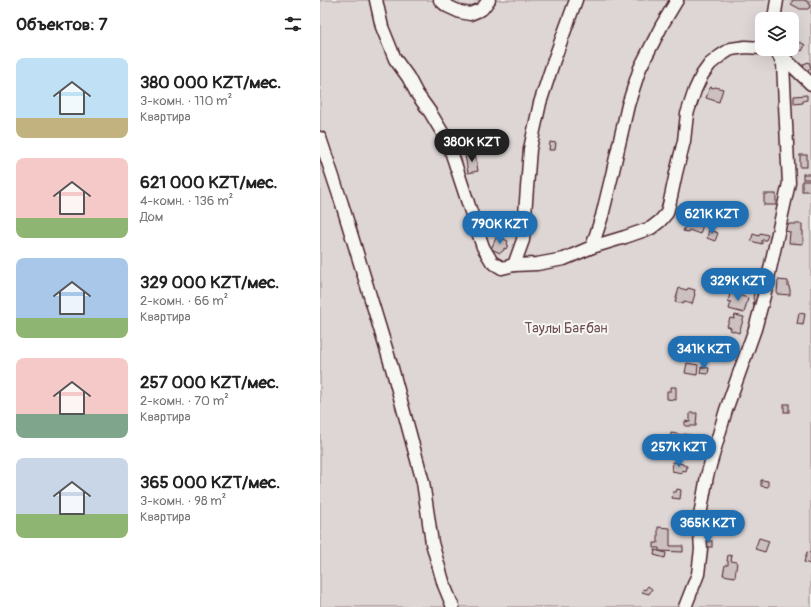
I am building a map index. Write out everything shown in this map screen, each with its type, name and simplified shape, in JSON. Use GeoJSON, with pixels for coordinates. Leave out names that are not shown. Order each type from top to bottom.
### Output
{"type":"FeatureCollection","features":[{"type":"Feature","properties":{"kind":"street"},"geometry":{"type":"LineString","coordinates":[[376,0],[382,27],[396,59],[448,142],[483,246],[492,262],[502,268],[564,259],[592,246],[626,237],[651,228],[660,221],[667,212],[684,141],[687,114],[702,75],[710,64],[731,49],[755,48]]}},
{"type":"Feature","properties":{"kind":"street"},"geometry":{"type":"LineString","coordinates":[[440,0],[447,6],[460,12],[470,14],[482,9],[489,0]]}},
{"type":"Feature","properties":{"kind":"street"},"geometry":{"type":"LineString","coordinates":[[514,266],[523,240],[530,149],[540,103],[576,0]]}},
{"type":"Feature","properties":{"kind":"street"},"geometry":{"type":"LineString","coordinates":[[592,246],[602,216],[628,105],[640,68],[662,25],[677,0]]}},
{"type":"Feature","properties":{"kind":"street"},"geometry":{"type":"LineString","coordinates":[[775,12],[777,0]]}},
{"type":"Feature","properties":{"kind":"street"},"geometry":{"type":"LineString","coordinates":[[685,607],[698,574],[701,549],[699,521],[707,476],[726,410],[755,329],[764,296],[789,183],[783,64],[779,56]]}},
{"type":"Feature","properties":{"kind":"street"},"geometry":{"type":"LineString","coordinates":[[782,56],[811,84]]}},
{"type":"Feature","properties":{"kind":"street"},"geometry":{"type":"LineString","coordinates":[[320,138],[342,204],[394,376],[423,482],[432,543],[444,585],[453,607]]}},
{"type":"Feature","properties":{"kind":"green space","name":"Таулы Бағбан"},"geometry":{"type":"Polygon","coordinates":[[[320,0],[811,0],[811,607],[320,607],[320,0]]]}},
{"type":"Feature","properties":{"kind":"building"},"geometry":{"type":"Polygon","coordinates":[[[793,0],[804,0],[808,2],[810,5],[809,8],[800,9],[791,4],[793,0]]]}},
{"type":"Feature","properties":{"kind":"building"},"geometry":{"type":"Polygon","coordinates":[[[800,42],[805,45],[802,51],[799,50],[800,42]]]}},
{"type":"Feature","properties":{"kind":"building"},"geometry":{"type":"Polygon","coordinates":[[[809,62],[811,68],[806,71],[803,64],[809,62]]]}},
{"type":"Feature","properties":{"kind":"building"},"geometry":{"type":"Polygon","coordinates":[[[710,87],[723,89],[719,102],[706,98],[710,87]]]}},
{"type":"Feature","properties":{"kind":"building"},"geometry":{"type":"Polygon","coordinates":[[[807,95],[807,100],[803,101],[803,103],[794,104],[794,96],[807,95]]]}},
{"type":"Feature","properties":{"kind":"building"},"geometry":{"type":"Polygon","coordinates":[[[550,142],[556,143],[555,150],[549,150],[550,142]]]}},
{"type":"Feature","properties":{"kind":"building"},"geometry":{"type":"Polygon","coordinates":[[[475,153],[478,171],[468,173],[465,155],[475,153]]]}},
{"type":"Feature","properties":{"kind":"building"},"geometry":{"type":"Polygon","coordinates":[[[800,155],[807,155],[807,167],[800,167],[800,155]]]}},
{"type":"Feature","properties":{"kind":"building"},"geometry":{"type":"Polygon","coordinates":[[[803,174],[811,174],[811,179],[803,179],[803,174]]]}},
{"type":"Feature","properties":{"kind":"building"},"geometry":{"type":"Polygon","coordinates":[[[802,181],[811,181],[811,191],[802,191],[802,181]]]}},
{"type":"Feature","properties":{"kind":"building"},"geometry":{"type":"Polygon","coordinates":[[[764,194],[776,194],[776,205],[764,205],[764,194]]]}},
{"type":"Feature","properties":{"kind":"building"},"geometry":{"type":"Polygon","coordinates":[[[692,215],[705,219],[700,234],[689,230],[688,232],[683,231],[692,215]]]}},
{"type":"Feature","properties":{"kind":"building"},"geometry":{"type":"Polygon","coordinates":[[[789,224],[802,224],[803,244],[789,243],[790,232],[785,231],[785,228],[789,224]]]}},
{"type":"Feature","properties":{"kind":"building"},"geometry":{"type":"Polygon","coordinates":[[[709,230],[718,233],[715,241],[707,238],[709,230]]]}},
{"type":"Feature","properties":{"kind":"building"},"geometry":{"type":"Polygon","coordinates":[[[760,233],[768,235],[766,240],[762,240],[762,244],[751,241],[753,234],[759,236],[760,233]]]}},
{"type":"Feature","properties":{"kind":"building"},"geometry":{"type":"Polygon","coordinates":[[[497,236],[508,241],[506,249],[504,248],[504,250],[500,253],[491,249],[497,236]]]}},
{"type":"Feature","properties":{"kind":"building"},"geometry":{"type":"Polygon","coordinates":[[[778,280],[788,281],[790,295],[777,294],[778,280]]]}},
{"type":"Feature","properties":{"kind":"building"},"geometry":{"type":"Polygon","coordinates":[[[679,288],[695,290],[692,304],[675,302],[679,288]]]}},
{"type":"Feature","properties":{"kind":"building"},"geometry":{"type":"Polygon","coordinates":[[[757,288],[761,289],[759,305],[753,305],[754,291],[756,291],[757,288]]]}},
{"type":"Feature","properties":{"kind":"building"},"geometry":{"type":"Polygon","coordinates":[[[731,290],[736,292],[735,294],[748,298],[744,313],[729,309],[731,302],[728,301],[731,290]]]}},
{"type":"Feature","properties":{"kind":"building"},"geometry":{"type":"Polygon","coordinates":[[[799,313],[805,314],[803,325],[797,324],[799,313]]]}},
{"type":"Feature","properties":{"kind":"building"},"geometry":{"type":"Polygon","coordinates":[[[735,315],[744,317],[739,333],[730,330],[731,328],[727,326],[730,318],[734,319],[735,315]]]}},
{"type":"Feature","properties":{"kind":"building"},"geometry":{"type":"Polygon","coordinates":[[[689,350],[702,355],[699,361],[686,358],[689,350]]]}},
{"type":"Feature","properties":{"kind":"building"},"geometry":{"type":"Polygon","coordinates":[[[687,363],[698,365],[697,375],[685,373],[687,363]]]}},
{"type":"Feature","properties":{"kind":"building"},"geometry":{"type":"Polygon","coordinates":[[[701,367],[709,368],[708,374],[700,373],[701,367]]]}},
{"type":"Feature","properties":{"kind":"building"},"geometry":{"type":"Polygon","coordinates":[[[671,387],[676,387],[676,400],[667,399],[667,391],[671,391],[671,387]]]}},
{"type":"Feature","properties":{"kind":"building"},"geometry":{"type":"Polygon","coordinates":[[[784,404],[789,404],[789,412],[784,412],[784,404]]]}},
{"type":"Feature","properties":{"kind":"building"},"geometry":{"type":"Polygon","coordinates":[[[690,413],[697,413],[696,426],[685,426],[685,421],[690,422],[690,413]]]}},
{"type":"Feature","properties":{"kind":"building"},"geometry":{"type":"Polygon","coordinates":[[[671,433],[697,436],[693,452],[688,451],[687,458],[675,455],[676,448],[669,447],[671,433]]]}},
{"type":"Feature","properties":{"kind":"building"},"geometry":{"type":"Polygon","coordinates":[[[673,462],[687,466],[686,471],[682,470],[682,473],[672,471],[673,462]]]}},
{"type":"Feature","properties":{"kind":"building"},"geometry":{"type":"Polygon","coordinates":[[[761,480],[768,481],[768,487],[761,486],[761,480]]]}},
{"type":"Feature","properties":{"kind":"building"},"geometry":{"type":"Polygon","coordinates":[[[677,489],[681,490],[680,499],[672,498],[673,492],[676,492],[677,489]]]}},
{"type":"Feature","properties":{"kind":"building"},"geometry":{"type":"Polygon","coordinates":[[[658,527],[670,528],[670,546],[683,546],[683,552],[659,551],[659,548],[654,548],[654,543],[658,543],[658,527]]]}},
{"type":"Feature","properties":{"kind":"building"},"geometry":{"type":"Polygon","coordinates":[[[759,538],[769,541],[765,552],[755,549],[759,538]]]}},
{"type":"Feature","properties":{"kind":"building"},"geometry":{"type":"Polygon","coordinates":[[[705,541],[712,541],[712,547],[705,547],[705,541]]]}},
{"type":"Feature","properties":{"kind":"building"},"geometry":{"type":"Polygon","coordinates":[[[655,550],[666,553],[665,558],[654,555],[655,550]]]}},
{"type":"Feature","properties":{"kind":"building"},"geometry":{"type":"Polygon","coordinates":[[[807,552],[811,553],[810,564],[804,562],[807,552]]]}},
{"type":"Feature","properties":{"kind":"building"},"geometry":{"type":"Polygon","coordinates":[[[728,555],[732,556],[731,561],[737,562],[735,577],[723,575],[725,565],[728,565],[728,555]]]}},
{"type":"Feature","properties":{"kind":"building"},"geometry":{"type":"Polygon","coordinates":[[[648,586],[652,589],[649,594],[642,592],[643,589],[645,590],[648,586]]]}}]}
